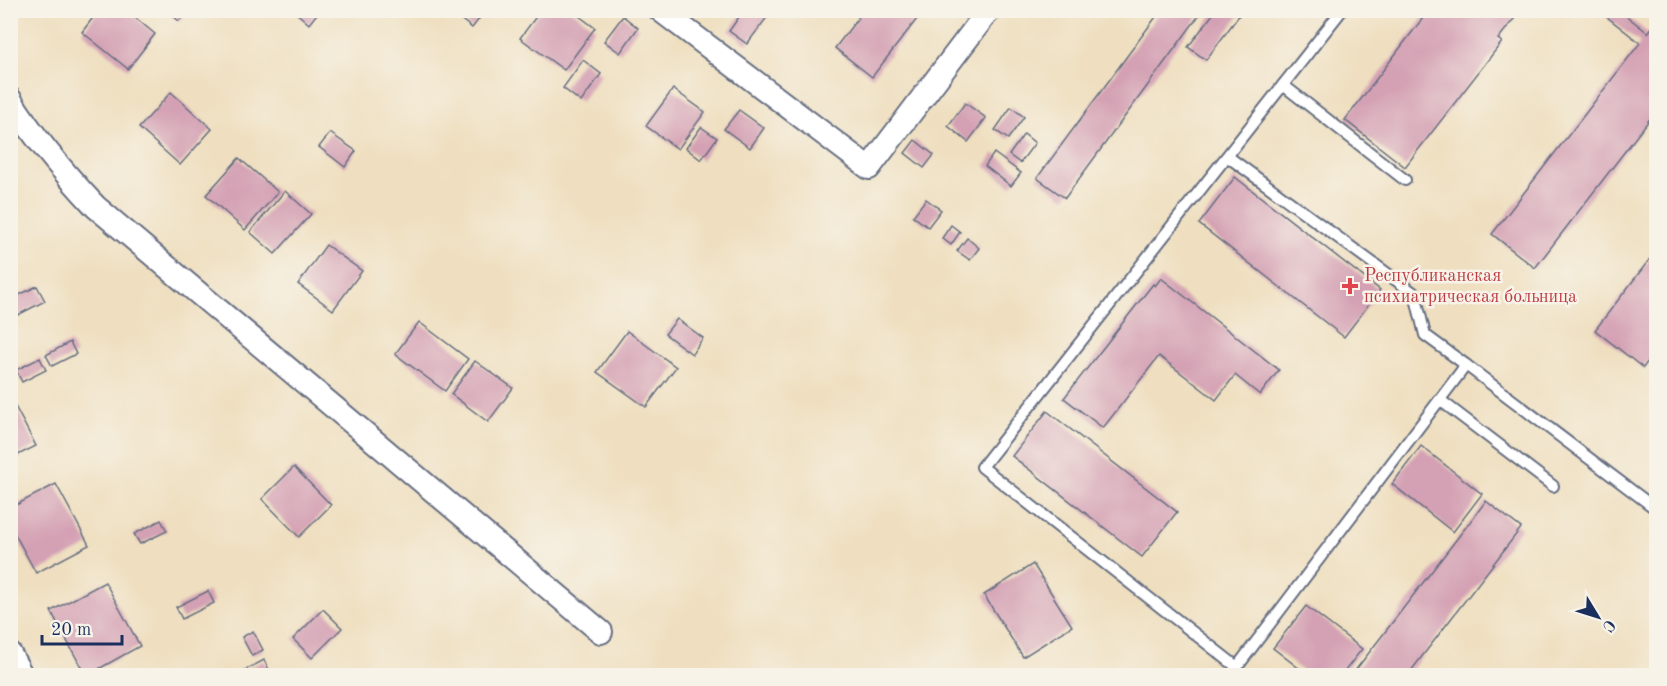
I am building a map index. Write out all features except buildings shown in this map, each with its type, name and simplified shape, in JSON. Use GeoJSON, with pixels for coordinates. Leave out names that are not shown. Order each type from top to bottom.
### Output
{"type":"FeatureCollection","features":[{"type":"Feature","properties":{"kind":"street"},"geometry":{"type":"LineString","coordinates":[[660,10],[869,168],[988,10]]}},
{"type":"Feature","properties":{"kind":"street"},"geometry":{"type":"LineString","coordinates":[[10,99],[26,124],[64,173],[96,207],[601,632]]}},
{"type":"Feature","properties":{"kind":"street"},"geometry":{"type":"LineString","coordinates":[[10,654],[22,675]]}},
{"type":"Feature","properties":{"kind":"lane"},"geometry":{"type":"LineString","coordinates":[[1342,10],[982,467],[1234,671],[1466,365]]}},
{"type":"Feature","properties":{"kind":"lane"},"geometry":{"type":"LineString","coordinates":[[1283,85],[1406,180]]}},
{"type":"Feature","properties":{"kind":"lane"},"geometry":{"type":"LineString","coordinates":[[1227,156],[1415,294],[1425,335],[1656,510]]}},
{"type":"Feature","properties":{"kind":"lane"},"geometry":{"type":"LineString","coordinates":[[1440,400],[1553,486]]}},
{"type":"Feature","properties":{"kind":"place","name":"Республиканская психиатрическая больница"},"geometry":{"type":"Point","coordinates":[1350,286]}}]}
